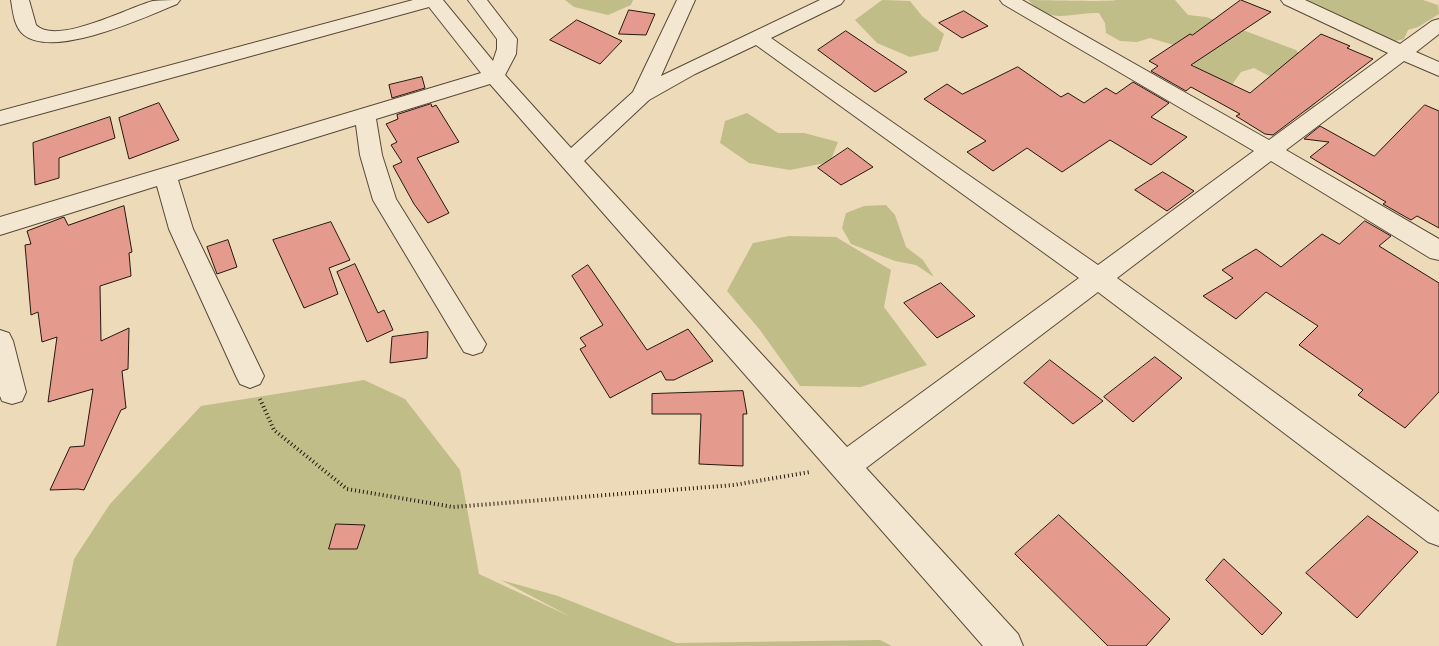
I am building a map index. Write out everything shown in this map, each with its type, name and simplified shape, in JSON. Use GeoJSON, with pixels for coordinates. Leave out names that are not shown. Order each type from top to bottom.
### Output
{"type":"FeatureCollection","features":[{"type":"Feature","properties":{"kind":"street"},"geometry":{"type":"LineString","coordinates":[[20,0],[25,22],[32,32],[48,38],[76,34],[171,0]]}},
{"type":"Feature","properties":{"kind":"street"},"geometry":{"type":"LineString","coordinates":[[0,118],[434,0],[494,76],[1006,646]]}},
{"type":"Feature","properties":{"kind":"street"},"geometry":{"type":"LineString","coordinates":[[0,226],[494,76],[506,53],[507,39],[477,0]]}},
{"type":"Feature","properties":{"kind":"street"},"geometry":{"type":"LineString","coordinates":[[642,95],[686,0]]}},
{"type":"Feature","properties":{"kind":"street"},"geometry":{"type":"LineString","coordinates":[[570,161],[642,95],[688,70],[760,38],[835,0]]}},
{"type":"Feature","properties":{"kind":"street"},"geometry":{"type":"LineString","coordinates":[[1009,0],[1270,150],[1439,251]]}},
{"type":"Feature","properties":{"kind":"street"},"geometry":{"type":"LineString","coordinates":[[1290,0],[1439,70]]}},
{"type":"Feature","properties":{"kind":"street"},"geometry":{"type":"LineString","coordinates":[[845,466],[1439,25]]}},
{"type":"Feature","properties":{"kind":"street"},"geometry":{"type":"LineString","coordinates":[[760,38],[1098,278],[1439,531]]}},
{"type":"Feature","properties":{"kind":"street"},"geometry":{"type":"LineString","coordinates":[[366,115],[371,155],[385,200],[473,344]]}},
{"type":"Feature","properties":{"kind":"street"},"geometry":{"type":"LineString","coordinates":[[166,176],[181,229],[250,376]]}},
{"type":"Feature","properties":{"kind":"street"},"geometry":{"type":"LineString","coordinates":[[0,341],[12,392]]}},
{"type":"Feature","properties":{"kind":"path"},"geometry":{"type":"LineString","coordinates":[[250,376],[274,430],[348,489],[453,507],[734,485],[845,466]]}},
{"type":"Feature","properties":{"kind":"shaded area"},"geometry":{"type":"Polygon","coordinates":[[[565,0],[633,0],[631,5],[608,15],[574,7],[565,0]]]}},
{"type":"Feature","properties":{"kind":"shaded area"},"geometry":{"type":"Polygon","coordinates":[[[882,0],[910,1],[922,16],[944,34],[938,51],[910,57],[877,43],[855,20],[882,0]]]}},
{"type":"Feature","properties":{"kind":"shaded area"},"geometry":{"type":"Polygon","coordinates":[[[1028,0],[1175,0],[1188,15],[1206,17],[1296,50],[1306,62],[1320,94],[1316,103],[1310,109],[1292,115],[1271,77],[1254,68],[1241,72],[1229,89],[1196,71],[1187,49],[1150,38],[1137,42],[1120,41],[1106,33],[1105,23],[1099,13],[1053,15],[1045,13],[1028,0]]]}},
{"type":"Feature","properties":{"kind":"shaded area"},"geometry":{"type":"Polygon","coordinates":[[[1306,0],[1423,0],[1438,5],[1439,14],[1418,27],[1408,30],[1404,39],[1391,42],[1374,39],[1356,23],[1332,15],[1306,0]]]}},
{"type":"Feature","properties":{"kind":"shaded area"},"geometry":{"type":"Polygon","coordinates":[[[747,113],[778,133],[804,133],[838,142],[830,162],[790,170],[749,163],[720,143],[725,121],[747,113]]]}},
{"type":"Feature","properties":{"kind":"shaded area"},"geometry":{"type":"Polygon","coordinates":[[[886,205],[895,215],[906,247],[923,260],[934,277],[916,265],[895,261],[851,244],[842,228],[846,213],[864,206],[886,205]]]}},
{"type":"Feature","properties":{"kind":"shaded area"},"geometry":{"type":"Polygon","coordinates":[[[789,236],[836,237],[891,270],[884,307],[927,365],[861,387],[800,386],[760,330],[727,291],[753,243],[789,236]]]}},
{"type":"Feature","properties":{"kind":"shaded area"},"geometry":{"type":"Polygon","coordinates":[[[364,380],[405,399],[460,470],[479,574],[571,617],[501,580],[558,596],[676,643],[880,640],[892,646],[56,646],[74,559],[110,504],[201,406],[364,380]]]}},
{"type":"Feature","properties":{"kind":"building"},"geometry":{"type":"Polygon","coordinates":[[[1241,0],[1271,12],[1191,65],[1250,93],[1321,34],[1350,46],[1347,48],[1373,59],[1273,135],[1265,134],[1236,116],[1240,114],[1191,87],[1186,91],[1151,71],[1158,66],[1149,61],[1190,34],[1192,35],[1241,0]]]}},
{"type":"Feature","properties":{"kind":"building"},"geometry":{"type":"Polygon","coordinates":[[[629,10],[655,14],[646,35],[619,34],[629,10]]]}},
{"type":"Feature","properties":{"kind":"building"},"geometry":{"type":"Polygon","coordinates":[[[964,11],[988,26],[962,38],[939,23],[964,11]]]}},
{"type":"Feature","properties":{"kind":"building"},"geometry":{"type":"Polygon","coordinates":[[[577,20],[622,41],[600,64],[550,40],[577,20]]]}},
{"type":"Feature","properties":{"kind":"building"},"geometry":{"type":"Polygon","coordinates":[[[846,31],[907,72],[875,92],[818,50],[846,31]]]}},
{"type":"Feature","properties":{"kind":"building"},"geometry":{"type":"Polygon","coordinates":[[[1018,67],[1061,97],[1068,93],[1084,103],[1106,88],[1116,94],[1133,82],[1169,103],[1151,117],[1187,137],[1151,165],[1110,140],[1062,172],[1027,148],[993,171],[967,152],[986,141],[924,99],[947,84],[962,94],[1018,67]]]}},
{"type":"Feature","properties":{"kind":"building"},"geometry":{"type":"Polygon","coordinates":[[[422,77],[425,88],[392,98],[389,85],[422,77]]]}},
{"type":"Feature","properties":{"kind":"building"},"geometry":{"type":"Polygon","coordinates":[[[159,103],[179,140],[129,159],[119,118],[159,103]]]}},
{"type":"Feature","properties":{"kind":"building"},"geometry":{"type":"Polygon","coordinates":[[[431,104],[432,107],[436,105],[459,142],[417,158],[449,213],[428,223],[414,204],[393,166],[402,162],[391,145],[397,142],[386,124],[398,119],[397,115],[431,104]]]}},
{"type":"Feature","properties":{"kind":"building"},"geometry":{"type":"Polygon","coordinates":[[[1425,105],[1439,111],[1439,228],[1417,216],[1411,220],[1383,204],[1386,202],[1310,157],[1329,142],[1304,139],[1320,126],[1374,156],[1425,105]]]}},
{"type":"Feature","properties":{"kind":"building"},"geometry":{"type":"Polygon","coordinates":[[[110,117],[115,138],[59,158],[59,178],[35,185],[33,143],[110,117]]]}},
{"type":"Feature","properties":{"kind":"building"},"geometry":{"type":"Polygon","coordinates":[[[848,148],[873,167],[841,185],[818,168],[848,148]]]}},
{"type":"Feature","properties":{"kind":"building"},"geometry":{"type":"Polygon","coordinates":[[[1163,172],[1194,191],[1167,211],[1135,190],[1163,172]]]}},
{"type":"Feature","properties":{"kind":"building"},"geometry":{"type":"Polygon","coordinates":[[[124,206],[132,252],[129,253],[131,276],[100,286],[101,341],[129,328],[128,369],[122,371],[126,408],[121,410],[84,490],[50,490],[70,447],[84,446],[93,389],[48,402],[57,337],[42,342],[38,312],[31,315],[25,245],[31,244],[27,231],[64,217],[68,225],[124,206]]]}},
{"type":"Feature","properties":{"kind":"building"},"geometry":{"type":"Polygon","coordinates":[[[1365,221],[1391,236],[1379,246],[1439,283],[1439,392],[1405,428],[1358,395],[1363,390],[1299,345],[1318,326],[1266,292],[1236,319],[1203,296],[1233,278],[1222,270],[1256,249],[1281,267],[1322,234],[1339,244],[1365,221]]]}},
{"type":"Feature","properties":{"kind":"building"},"geometry":{"type":"Polygon","coordinates":[[[331,222],[350,260],[329,268],[338,294],[304,308],[273,240],[331,222]]]}},
{"type":"Feature","properties":{"kind":"building"},"geometry":{"type":"Polygon","coordinates":[[[228,240],[237,267],[217,274],[207,247],[228,240]]]}},
{"type":"Feature","properties":{"kind":"building"},"geometry":{"type":"Polygon","coordinates":[[[355,264],[378,313],[384,310],[393,330],[367,342],[337,272],[355,264]]]}},
{"type":"Feature","properties":{"kind":"building"},"geometry":{"type":"Polygon","coordinates":[[[588,265],[647,350],[688,329],[713,361],[674,380],[666,380],[661,371],[610,398],[580,349],[586,346],[580,338],[603,325],[572,276],[588,265]]]}},
{"type":"Feature","properties":{"kind":"building"},"geometry":{"type":"Polygon","coordinates":[[[941,283],[975,316],[937,338],[904,303],[941,283]]]}},
{"type":"Feature","properties":{"kind":"building"},"geometry":{"type":"Polygon","coordinates":[[[428,332],[427,358],[390,363],[392,337],[428,332]]]}},
{"type":"Feature","properties":{"kind":"building"},"geometry":{"type":"Polygon","coordinates":[[[1155,357],[1182,378],[1133,422],[1104,397],[1155,357]]]}},
{"type":"Feature","properties":{"kind":"building"},"geometry":{"type":"Polygon","coordinates":[[[1050,360],[1103,401],[1073,424],[1024,383],[1050,360]]]}},
{"type":"Feature","properties":{"kind":"building"},"geometry":{"type":"Polygon","coordinates":[[[743,391],[747,414],[743,414],[743,466],[699,464],[701,414],[652,414],[652,394],[743,391]]]}},
{"type":"Feature","properties":{"kind":"building"},"geometry":{"type":"Polygon","coordinates":[[[1059,515],[1170,619],[1146,646],[1108,646],[1015,554],[1059,515]]]}},
{"type":"Feature","properties":{"kind":"building"},"geometry":{"type":"Polygon","coordinates":[[[1368,516],[1418,552],[1357,618],[1306,573],[1368,516]]]}},
{"type":"Feature","properties":{"kind":"building"},"geometry":{"type":"Polygon","coordinates":[[[336,524],[365,525],[357,549],[329,549],[336,524]]]}},
{"type":"Feature","properties":{"kind":"building"},"geometry":{"type":"Polygon","coordinates":[[[1224,559],[1282,613],[1262,635],[1206,580],[1224,559]]]}}]}
